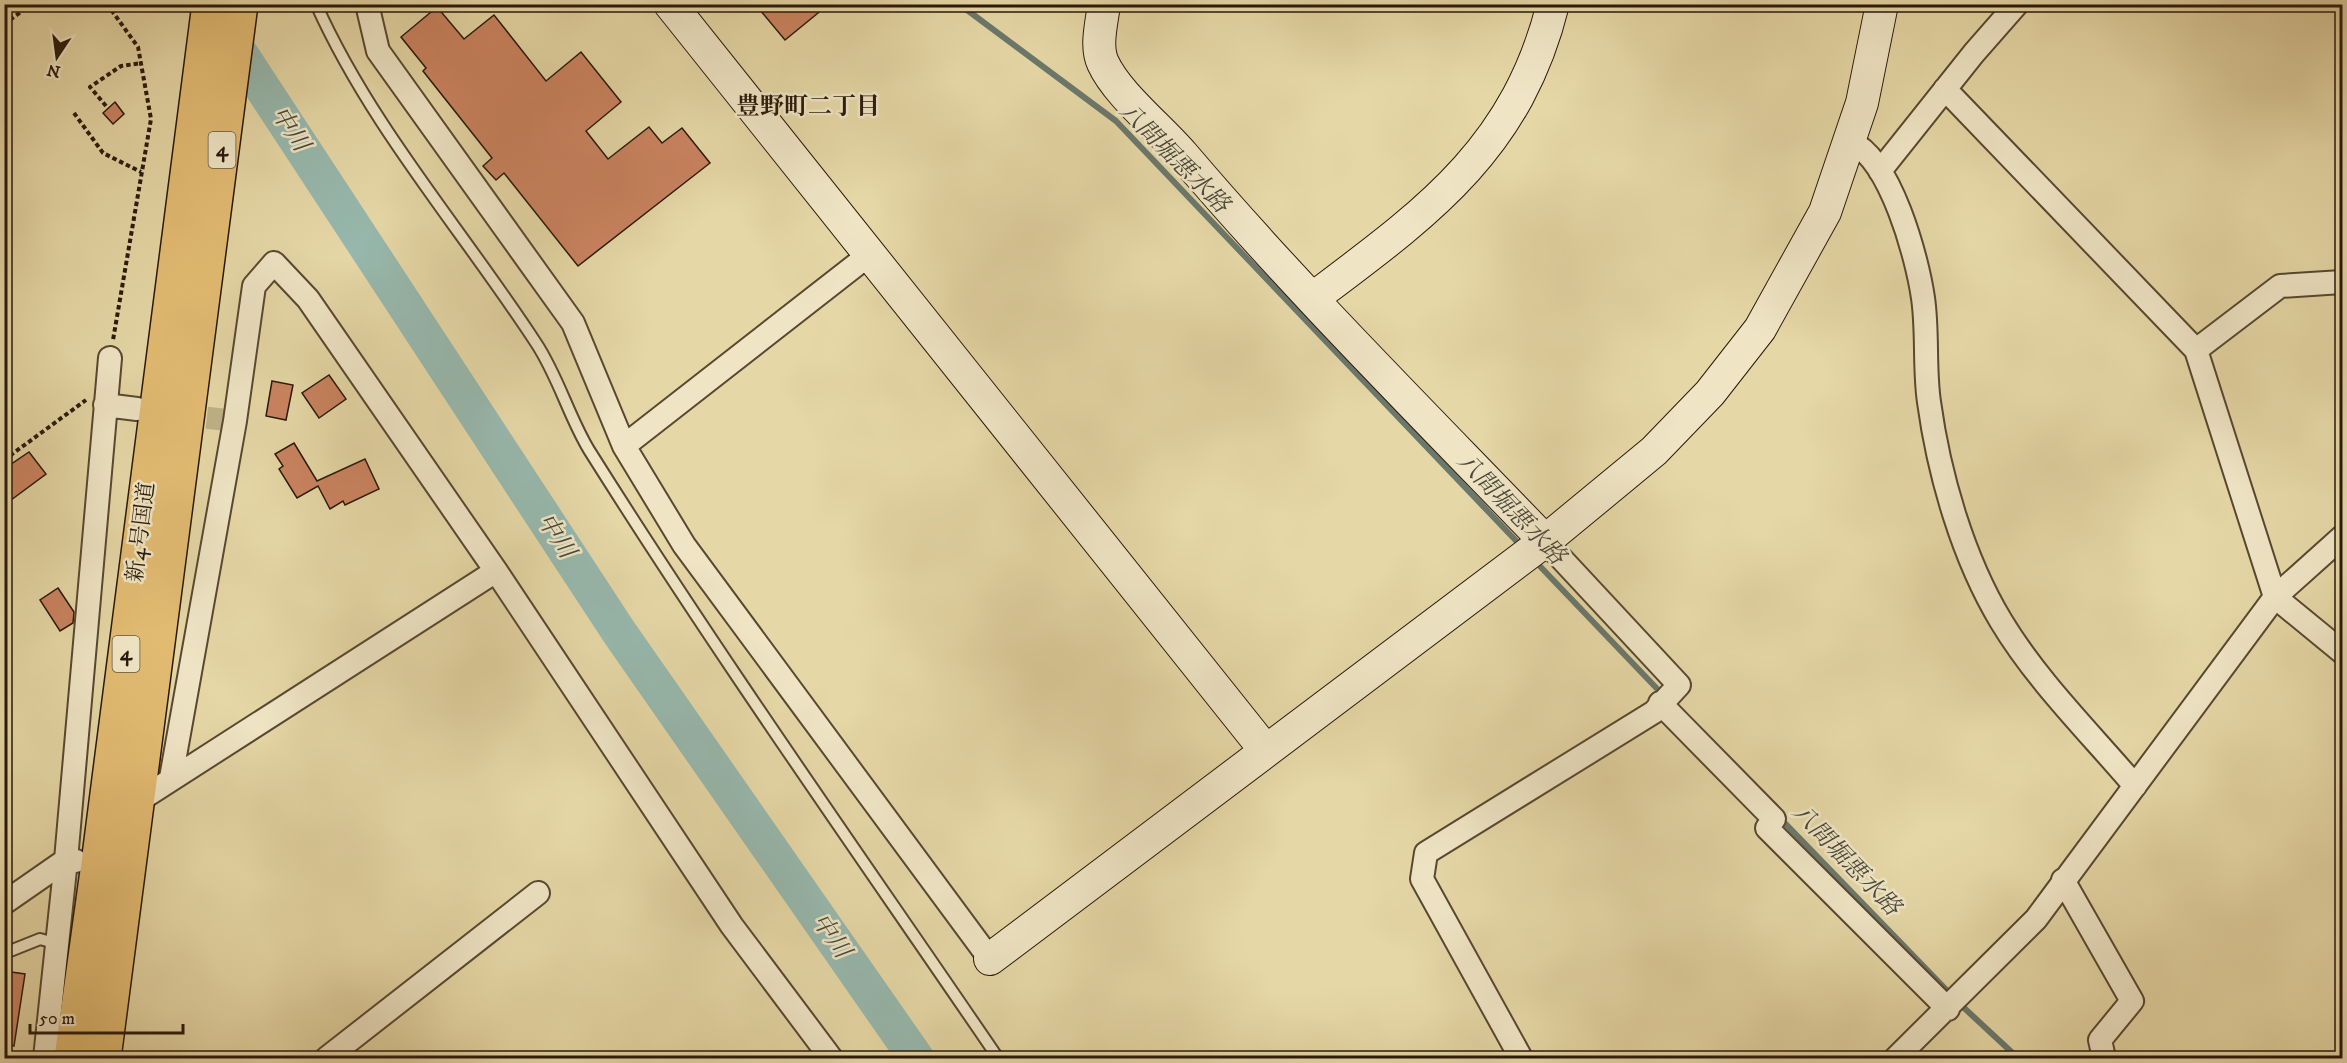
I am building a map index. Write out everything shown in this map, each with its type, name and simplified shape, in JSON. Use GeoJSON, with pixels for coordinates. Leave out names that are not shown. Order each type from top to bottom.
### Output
{"type":"FeatureCollection","features":[{"type":"Feature","properties":{"kind":"highway","name":"新4号国道"},"geometry":{"type":"LineString","coordinates":[[71,1059],[209,4]]}},
{"type":"Feature","properties":{"kind":"highway","name":"新4号国道"},"geometry":{"type":"LineString","coordinates":[[105,1059],[241,4]]}},
{"type":"Feature","properties":{"kind":"street"},"geometry":{"type":"LineString","coordinates":[[367,4],[378,51],[573,323],[624,446],[684,545],[990,959],[1534,549],[1654,451],[1710,393],[1760,329],[1825,212],[1851,142],[1872,63],[1882,4]]}},
{"type":"Feature","properties":{"kind":"street"},"geometry":{"type":"LineString","coordinates":[[670,4],[1266,751]]}},
{"type":"Feature","properties":{"kind":"street"},"geometry":{"type":"LineString","coordinates":[[1104,4],[1099,46],[1101,60],[1110,76],[1534,549],[1679,685],[1654,712],[1426,853],[1422,879],[1521,1059]]}},
{"type":"Feature","properties":{"kind":"street"},"geometry":{"type":"LineString","coordinates":[[1312,299],[1413,223],[1482,153],[1529,77],[1545,37],[1553,4]]}},
{"type":"Feature","properties":{"kind":"street"},"geometry":{"type":"LineString","coordinates":[[1880,171],[2017,4]]}},
{"type":"Feature","properties":{"kind":"street"},"geometry":{"type":"LineString","coordinates":[[1945,89],[2196,350],[2275,597],[2343,652]]}},
{"type":"Feature","properties":{"kind":"street"},"geometry":{"type":"LineString","coordinates":[[1851,142],[1860,146],[1880,171],[1906,228],[1923,298],[1928,402],[1965,548],[2001,621],[2051,689],[2135,786]]}},
{"type":"Feature","properties":{"kind":"street"},"geometry":{"type":"LineString","coordinates":[[624,446],[870,254]]}},
{"type":"Feature","properties":{"kind":"street"},"geometry":{"type":"LineString","coordinates":[[171,778],[235,421],[254,286],[274,263],[308,298],[496,571],[732,926],[831,1059]]}},
{"type":"Feature","properties":{"kind":"street"},"geometry":{"type":"LineString","coordinates":[[2196,350],[2280,286],[2343,282]]}},
{"type":"Feature","properties":{"kind":"street"},"geometry":{"type":"LineString","coordinates":[[45,1059],[66,860],[110,358]]}},
{"type":"Feature","properties":{"kind":"street"},"geometry":{"type":"LineString","coordinates":[[106,395],[137,409]]}},
{"type":"Feature","properties":{"kind":"street"},"geometry":{"type":"LineString","coordinates":[[1908,1054],[2036,919],[2275,597],[2343,537]]}},
{"type":"Feature","properties":{"kind":"street"},"geometry":{"type":"LineString","coordinates":[[138,801],[496,571]]}},
{"type":"Feature","properties":{"kind":"street"},"geometry":{"type":"LineString","coordinates":[[1666,698],[1774,819],[1767,828],[1956,1001]]}},
{"type":"Feature","properties":{"kind":"street"},"geometry":{"type":"LineString","coordinates":[[4,903],[66,860],[98,864]]}},
{"type":"Feature","properties":{"kind":"street"},"geometry":{"type":"LineString","coordinates":[[2063,880],[2132,1001],[2100,1040],[2104,1059]]}},
{"type":"Feature","properties":{"kind":"street"},"geometry":{"type":"LineString","coordinates":[[327,1059],[538,893]]}},
{"type":"Feature","properties":{"kind":"lane"},"geometry":{"type":"LineString","coordinates":[[316,4],[336,49],[370,104],[538,346],[587,446],[767,720],[998,1059]]}},
{"type":"Feature","properties":{"kind":"lane"},"geometry":{"type":"LineString","coordinates":[[4,957],[5,953],[40,939],[58,944]]}},
{"type":"Feature","properties":{"kind":"path"},"geometry":{"type":"LineString","coordinates":[[4,24],[32,4]]}},
{"type":"Feature","properties":{"kind":"path"},"geometry":{"type":"LineString","coordinates":[[107,4],[138,47],[151,119],[110,358]]}},
{"type":"Feature","properties":{"kind":"path"},"geometry":{"type":"LineString","coordinates":[[106,106],[90,87],[121,66],[142,63]]}},
{"type":"Feature","properties":{"kind":"path"},"geometry":{"type":"LineString","coordinates":[[74,113],[103,153],[141,172]]}},
{"type":"Feature","properties":{"kind":"path"},"geometry":{"type":"LineString","coordinates":[[4,460],[106,395]]}},
{"type":"Feature","properties":{"kind":"building"},"geometry":{"type":"Polygon","coordinates":[[[755,4],[829,4],[785,40],[755,4]]]}},
{"type":"Feature","properties":{"kind":"building"},"geometry":{"type":"Polygon","coordinates":[[[437,7],[464,39],[494,15],[546,81],[581,52],[621,102],[586,131],[608,159],[649,127],[662,143],[682,128],[710,163],[578,266],[504,173],[496,180],[483,166],[492,158],[423,71],[426,68],[401,37],[437,7]]]}},
{"type":"Feature","properties":{"kind":"building"},"geometry":{"type":"Polygon","coordinates":[[[115,102],[124,114],[113,124],[103,113],[115,102]]]}},
{"type":"Feature","properties":{"kind":"building"},"geometry":{"type":"Polygon","coordinates":[[[329,375],[346,399],[319,418],[302,393],[329,375]]]}},
{"type":"Feature","properties":{"kind":"building"},"geometry":{"type":"Polygon","coordinates":[[[272,381],[293,385],[286,420],[266,416],[272,381]]]}},
{"type":"Feature","properties":{"kind":"building"},"geometry":{"type":"Polygon","coordinates":[[[294,443],[317,481],[365,459],[379,489],[345,505],[343,501],[330,509],[318,486],[297,498],[279,469],[283,466],[275,454],[294,443]]]}},
{"type":"Feature","properties":{"kind":"building"},"geometry":{"type":"Polygon","coordinates":[[[29,452],[46,474],[11,500],[4,491],[4,469],[29,452]]]}},
{"type":"Feature","properties":{"kind":"building"},"geometry":{"type":"Polygon","coordinates":[[[58,588],[74,612],[73,623],[60,631],[40,600],[58,588]]]}},
{"type":"Feature","properties":{"kind":"building"},"geometry":{"type":"Polygon","coordinates":[[[4,971],[25,974],[14,1046],[4,1045],[4,971]]]}},
{"type":"Feature","properties":{"kind":"waterway","name":"八間堀悪水路"},"geometry":{"type":"LineString","coordinates":[[959,4],[1116,121],[1523,548]]}},
{"type":"Feature","properties":{"kind":"waterway","name":"中川"},"geometry":{"type":"LineString","coordinates":[[222,26],[619,632],[916,1058]]}},
{"type":"Feature","properties":{"kind":"waterway","name":"八間堀悪水路"},"geometry":{"type":"LineString","coordinates":[[1534,560],[1664,696]]}},
{"type":"Feature","properties":{"kind":"waterway","name":"八間堀悪水路"},"geometry":{"type":"LineString","coordinates":[[1780,818],[1962,1006],[2018,1058]]}},
{"type":"Feature","properties":{"kind":"tunnel"},"geometry":{"type":"LineString","coordinates":[[174,414],[235,421]]}},
{"type":"Feature","properties":{"kind":"district","name":"豊野町二丁目"},"geometry":{"type":"Point","coordinates":[808,107]}}]}
